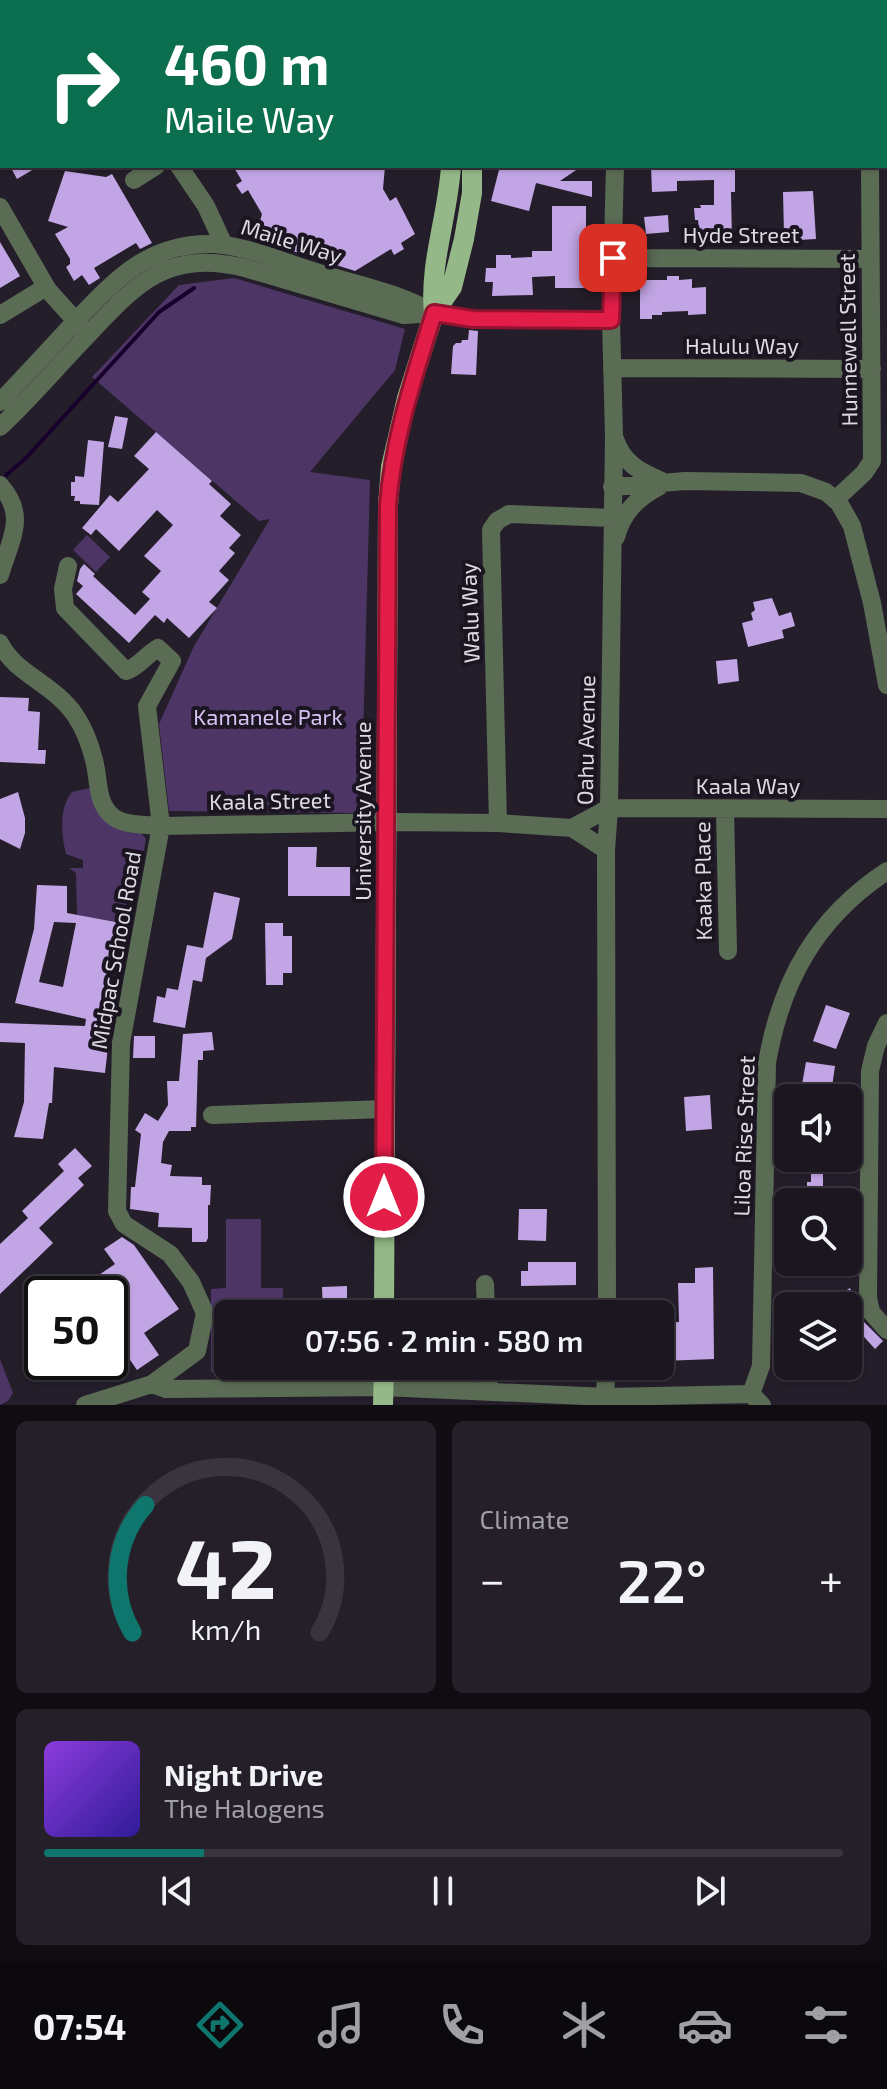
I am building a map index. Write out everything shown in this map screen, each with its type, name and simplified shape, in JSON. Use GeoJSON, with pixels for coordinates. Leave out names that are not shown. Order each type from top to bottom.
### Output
{"type":"FeatureCollection","features":[{"type":"Feature","properties":{"kind":"main road","name":"University Avenue"},"geometry":{"type":"LineString","coordinates":[[434,313],[432,278],[447,208],[451,168]]}},
{"type":"Feature","properties":{"kind":"main road","name":"University Avenue"},"geometry":{"type":"LineString","coordinates":[[384,1300],[388,519],[391,467],[407,398],[434,313],[452,287],[472,193],[472,168]]}},
{"type":"Feature","properties":{"kind":"street"},"geometry":{"type":"LineString","coordinates":[[134,180],[153,168]]}},
{"type":"Feature","properties":{"kind":"street"},"geometry":{"type":"LineString","coordinates":[[180,168],[206,206],[224,245]]}},
{"type":"Feature","properties":{"kind":"street","name":"Oahu Avenue"},"geometry":{"type":"LineString","coordinates":[[607,1300],[606,850],[614,436],[611,320],[615,168]]}},
{"type":"Feature","properties":{"kind":"street","name":"Hunnewell Street"},"geometry":{"type":"LineString","coordinates":[[835,500],[879,461],[872,369],[880,323],[870,259],[870,168]]}},
{"type":"Feature","properties":{"kind":"street"},"geometry":{"type":"LineString","coordinates":[[0,207],[46,287],[82,328]]}},
{"type":"Feature","properties":{"kind":"street","name":"Maile Way"},"geometry":{"type":"LineString","coordinates":[[0,427],[82,328],[108,287],[138,263],[174,248],[224,245],[250,251],[406,298],[434,313]]}},
{"type":"Feature","properties":{"kind":"street","name":"Hyde Street"},"geometry":{"type":"LineString","coordinates":[[613,258],[870,259]]}},
{"type":"Feature","properties":{"kind":"street","name":"Maile Way"},"geometry":{"type":"LineString","coordinates":[[0,402],[82,328],[133,288],[162,271],[195,263],[245,268],[404,315],[434,313],[473,319],[611,320]]}},
{"type":"Feature","properties":{"kind":"street"},"geometry":{"type":"LineString","coordinates":[[0,315],[46,287]]}},
{"type":"Feature","properties":{"kind":"street"},"geometry":{"type":"LineString","coordinates":[[880,323],[887,308]]}},
{"type":"Feature","properties":{"kind":"street","name":"Halulu Way"},"geometry":{"type":"LineString","coordinates":[[612,368],[872,369]]}},
{"type":"Feature","properties":{"kind":"street"},"geometry":{"type":"LineString","coordinates":[[614,436],[619,450],[629,463],[642,473],[666,483]]}},
{"type":"Feature","properties":{"kind":"street"},"geometry":{"type":"LineString","coordinates":[[612,554],[619,527],[629,509],[644,495],[666,483]]}},
{"type":"Feature","properties":{"kind":"street"},"geometry":{"type":"LineString","coordinates":[[612,487],[666,483],[801,483],[818,487],[835,500],[852,526],[879,603],[887,685]]}},
{"type":"Feature","properties":{"kind":"street"},"geometry":{"type":"LineString","coordinates":[[0,485],[13,501],[16,518],[0,575]]}},
{"type":"Feature","properties":{"kind":"street","name":"Walu Way"},"geometry":{"type":"LineString","coordinates":[[498,823],[491,530],[497,521],[509,514],[612,518]]}},
{"type":"Feature","properties":{"kind":"street","name":"Midpac School Road"},"geometry":{"type":"LineString","coordinates":[[68,566],[63,589],[65,608],[126,671],[135,668],[141,659],[158,648],[172,661],[147,706],[161,826],[121,1043],[117,1211],[124,1224],[170,1254],[191,1282],[205,1313],[197,1351],[152,1384]]}},
{"type":"Feature","properties":{"kind":"street","name":"Kaala Street"},"geometry":{"type":"LineString","coordinates":[[0,643],[11,660],[52,689],[75,715],[91,746],[100,797],[110,814],[122,822],[161,826],[498,823],[572,828],[606,850]]}},
{"type":"Feature","properties":{"kind":"street"},"geometry":{"type":"LineString","coordinates":[[572,828],[609,808]]}},
{"type":"Feature","properties":{"kind":"street","name":"Kaala Way"},"geometry":{"type":"LineString","coordinates":[[609,808],[887,809]]}},
{"type":"Feature","properties":{"kind":"street","name":"Kaaka Place"},"geometry":{"type":"LineString","coordinates":[[725,809],[728,951]]}},
{"type":"Feature","properties":{"kind":"street","name":"Liloa Rise Street"},"geometry":{"type":"LineString","coordinates":[[756,1399],[761,1366],[767,1063],[773,1029],[799,963],[819,933],[842,906],[887,871]]}},
{"type":"Feature","properties":{"kind":"street"},"geometry":{"type":"LineString","coordinates":[[887,1023],[876,1046],[870,1071],[868,1283],[869,1308],[887,1330]]}},
{"type":"Feature","properties":{"kind":"street"},"geometry":{"type":"LineString","coordinates":[[212,1115],[385,1109]]}},
{"type":"Feature","properties":{"kind":"street"},"geometry":{"type":"LineString","coordinates":[[485,1284],[486,1300]]}},
{"type":"Feature","properties":{"kind":"street"},"geometry":{"type":"LineString","coordinates":[[489,1380],[489,1390]]}},
{"type":"Feature","properties":{"kind":"street"},"geometry":{"type":"LineString","coordinates":[[606,1401],[607,1380]]}},
{"type":"Feature","properties":{"kind":"street"},"geometry":{"type":"LineString","coordinates":[[85,1405],[152,1384],[166,1389],[383,1386],[489,1390],[606,1401],[756,1399]]}},
{"type":"Feature","properties":{"kind":"green space","name":"Kamanele Park"},"geometry":{"type":"Polygon","coordinates":[[[234,278],[405,329],[395,370],[310,472],[370,480],[361,813],[169,811],[159,724],[194,646],[270,519],[259,521],[92,377],[179,285],[234,278]]]}},
{"type":"Feature","properties":{"kind":"green space"},"geometry":{"type":"Polygon","coordinates":[[[87,535],[110,557],[96,572],[73,550],[87,535]]]}},
{"type":"Feature","properties":{"kind":"green space"},"geometry":{"type":"Polygon","coordinates":[[[90,788],[103,817],[126,832],[141,833],[146,839],[136,893],[127,902],[121,923],[77,915],[76,873],[69,868],[83,868],[83,860],[66,854],[63,813],[72,792],[90,788]]]}},
{"type":"Feature","properties":{"kind":"green space"},"geometry":{"type":"Polygon","coordinates":[[[226,1219],[261,1219],[261,1288],[283,1288],[283,1300],[214,1300],[214,1372],[211,1372],[211,1289],[226,1288],[226,1219]]]}},
{"type":"Feature","properties":{"kind":"green space"},"geometry":{"type":"Polygon","coordinates":[[[0,1359],[13,1393],[8,1401],[0,1405],[0,1359]]]}},
{"type":"Feature","properties":{"kind":"building"},"geometry":{"type":"Polygon","coordinates":[[[11,168],[36,168],[17,179],[11,168]]]}},
{"type":"Feature","properties":{"kind":"building"},"geometry":{"type":"Polygon","coordinates":[[[234,168],[385,168],[383,189],[390,201],[396,197],[415,234],[401,243],[404,249],[394,255],[391,249],[355,271],[255,239],[262,214],[248,190],[242,194],[236,185],[242,181],[234,168]]]}},
{"type":"Feature","properties":{"kind":"building"},"geometry":{"type":"Polygon","coordinates":[[[499,168],[579,168],[560,181],[592,181],[592,197],[536,183],[529,211],[491,201],[499,168]]]}},
{"type":"Feature","properties":{"kind":"building"},"geometry":{"type":"Polygon","coordinates":[[[651,168],[735,168],[735,192],[731,192],[732,241],[720,241],[719,230],[699,231],[698,220],[695,220],[694,208],[714,205],[714,180],[677,181],[677,191],[652,192],[651,168]]]}},
{"type":"Feature","properties":{"kind":"building"},"geometry":{"type":"Polygon","coordinates":[[[65,171],[106,177],[112,174],[152,243],[140,249],[136,243],[94,268],[100,278],[89,285],[82,275],[74,281],[66,267],[70,259],[55,234],[68,227],[48,221],[65,171]]]}},
{"type":"Feature","properties":{"kind":"building"},"geometry":{"type":"Polygon","coordinates":[[[813,191],[816,239],[799,240],[799,234],[784,235],[783,192],[813,191]]]}},
{"type":"Feature","properties":{"kind":"building"},"geometry":{"type":"Polygon","coordinates":[[[552,206],[586,206],[586,229],[589,229],[591,247],[591,288],[555,288],[555,276],[532,277],[533,295],[492,296],[493,282],[485,282],[486,268],[496,268],[496,255],[532,257],[532,251],[552,251],[552,206]]]}},
{"type":"Feature","properties":{"kind":"building"},"geometry":{"type":"Polygon","coordinates":[[[668,215],[669,232],[646,234],[644,217],[668,215]]]}},
{"type":"Feature","properties":{"kind":"building"},"geometry":{"type":"Polygon","coordinates":[[[0,242],[20,276],[0,288],[0,242]]]}},
{"type":"Feature","properties":{"kind":"building"},"geometry":{"type":"Polygon","coordinates":[[[667,276],[679,276],[679,280],[692,279],[692,288],[706,287],[706,314],[662,312],[662,315],[652,315],[652,319],[640,319],[640,280],[667,280],[667,276]]]}},
{"type":"Feature","properties":{"kind":"building"},"geometry":{"type":"Polygon","coordinates":[[[469,330],[478,331],[476,375],[451,374],[453,346],[468,340],[469,330]]]}},
{"type":"Feature","properties":{"kind":"building"},"geometry":{"type":"Polygon","coordinates":[[[115,416],[128,418],[122,449],[108,447],[115,416]]]}},
{"type":"Feature","properties":{"kind":"building"},"geometry":{"type":"Polygon","coordinates":[[[156,432],[212,481],[209,484],[231,504],[220,516],[241,535],[229,548],[235,553],[219,571],[229,580],[209,602],[217,608],[189,638],[167,618],[164,623],[155,615],[129,643],[76,594],[83,586],[77,581],[80,569],[84,564],[135,615],[150,599],[142,592],[161,571],[144,556],[173,525],[157,510],[119,551],[96,529],[91,535],[82,528],[110,495],[118,502],[149,469],[134,456],[156,432]]]}},
{"type":"Feature","properties":{"kind":"building"},"geometry":{"type":"Polygon","coordinates":[[[88,440],[104,442],[99,505],[80,504],[80,501],[74,501],[75,496],[71,496],[71,482],[75,482],[75,476],[84,477],[88,440]]]}},
{"type":"Feature","properties":{"kind":"building"},"geometry":{"type":"Polygon","coordinates":[[[772,598],[779,616],[791,612],[795,626],[782,630],[784,638],[748,647],[742,623],[753,620],[753,602],[772,598]]]}},
{"type":"Feature","properties":{"kind":"building"},"geometry":{"type":"Polygon","coordinates":[[[737,659],[739,681],[718,684],[716,661],[737,659]]]}},
{"type":"Feature","properties":{"kind":"building"},"geometry":{"type":"Polygon","coordinates":[[[0,697],[29,698],[28,711],[40,712],[38,750],[46,750],[45,764],[0,762],[0,697]]]}},
{"type":"Feature","properties":{"kind":"building"},"geometry":{"type":"Polygon","coordinates":[[[18,792],[25,818],[20,849],[0,839],[0,799],[18,792]]]}},
{"type":"Feature","properties":{"kind":"building"},"geometry":{"type":"Polygon","coordinates":[[[288,847],[317,847],[316,867],[350,867],[350,896],[288,896],[288,847]]]}},
{"type":"Feature","properties":{"kind":"building"},"geometry":{"type":"Polygon","coordinates":[[[37,885],[67,886],[67,913],[121,923],[101,1028],[110,1029],[105,1073],[54,1067],[52,1103],[49,1103],[43,1139],[14,1137],[24,1102],[25,1043],[0,1042],[0,1023],[85,1026],[86,1019],[15,1003],[34,929],[37,885]],[[54,922],[39,982],[63,987],[76,923],[54,922]]]}},
{"type":"Feature","properties":{"kind":"building"},"geometry":{"type":"Polygon","coordinates":[[[214,892],[240,898],[232,939],[206,958],[202,982],[193,980],[185,1028],[153,1022],[157,996],[165,998],[167,988],[178,990],[187,945],[203,948],[214,892]]]}},
{"type":"Feature","properties":{"kind":"building"},"geometry":{"type":"Polygon","coordinates":[[[265,923],[283,923],[283,936],[292,936],[292,973],[283,973],[283,985],[266,985],[265,923]]]}},
{"type":"Feature","properties":{"kind":"building"},"geometry":{"type":"Polygon","coordinates":[[[826,1005],[850,1013],[836,1049],[813,1041],[826,1005]]]}},
{"type":"Feature","properties":{"kind":"building"},"geometry":{"type":"Polygon","coordinates":[[[212,1032],[214,1050],[203,1051],[203,1060],[198,1060],[196,1127],[191,1127],[191,1131],[169,1131],[163,1142],[161,1163],[172,1165],[170,1176],[202,1177],[202,1185],[211,1185],[208,1238],[206,1242],[192,1242],[192,1228],[158,1227],[159,1213],[130,1209],[141,1134],[135,1130],[145,1113],[158,1121],[168,1105],[167,1081],[179,1081],[183,1034],[212,1032]]]}},
{"type":"Feature","properties":{"kind":"building"},"geometry":{"type":"Polygon","coordinates":[[[134,1036],[155,1036],[155,1058],[133,1058],[134,1036]]]}},
{"type":"Feature","properties":{"kind":"building"},"geometry":{"type":"Polygon","coordinates":[[[806,1062],[835,1066],[832,1084],[802,1084],[806,1062]]]}},
{"type":"Feature","properties":{"kind":"building"},"geometry":{"type":"Polygon","coordinates":[[[710,1095],[712,1129],[686,1131],[684,1097],[710,1095]]]}},
{"type":"Feature","properties":{"kind":"building"},"geometry":{"type":"Polygon","coordinates":[[[75,1148],[92,1166],[78,1178],[84,1185],[39,1228],[53,1243],[0,1294],[0,1244],[28,1218],[22,1211],[64,1171],[58,1164],[75,1148]]]}},
{"type":"Feature","properties":{"kind":"building"},"geometry":{"type":"Polygon","coordinates":[[[811,1173],[823,1173],[823,1188],[807,1188],[807,1182],[811,1182],[811,1173]]]}},
{"type":"Feature","properties":{"kind":"building"},"geometry":{"type":"Polygon","coordinates":[[[519,1209],[547,1209],[546,1241],[518,1240],[519,1209]]]}},
{"type":"Feature","properties":{"kind":"building"},"geometry":{"type":"Polygon","coordinates":[[[122,1237],[134,1245],[179,1309],[144,1333],[159,1355],[137,1370],[128,1357],[128,1276],[97,1276],[115,1264],[104,1249],[122,1237]]]}},
{"type":"Feature","properties":{"kind":"building"},"geometry":{"type":"Polygon","coordinates":[[[528,1262],[576,1262],[576,1285],[521,1286],[521,1271],[528,1271],[528,1262]]]}},
{"type":"Feature","properties":{"kind":"building"},"geometry":{"type":"Polygon","coordinates":[[[713,1267],[714,1359],[674,1361],[674,1322],[679,1322],[678,1283],[695,1283],[695,1268],[713,1267]]]}},
{"type":"Feature","properties":{"kind":"building"},"geometry":{"type":"Polygon","coordinates":[[[347,1286],[347,1300],[322,1300],[322,1287],[347,1286]]]}},
{"type":"Feature","properties":{"kind":"building"},"geometry":{"type":"Polygon","coordinates":[[[862,1322],[883,1341],[875,1349],[862,1335],[862,1322]]]}},
{"type":"Feature","properties":{"kind":"waterway"},"geometry":{"type":"LineString","coordinates":[[6,475],[25,459],[159,312],[194,288]]}},
{"type":"Feature","properties":{"kind":"route"},"geometry":{"type":"LineString","coordinates":[[384,1197],[388,505],[391,467],[407,398],[434,313],[473,319],[611,320],[613,258]]}}]}
